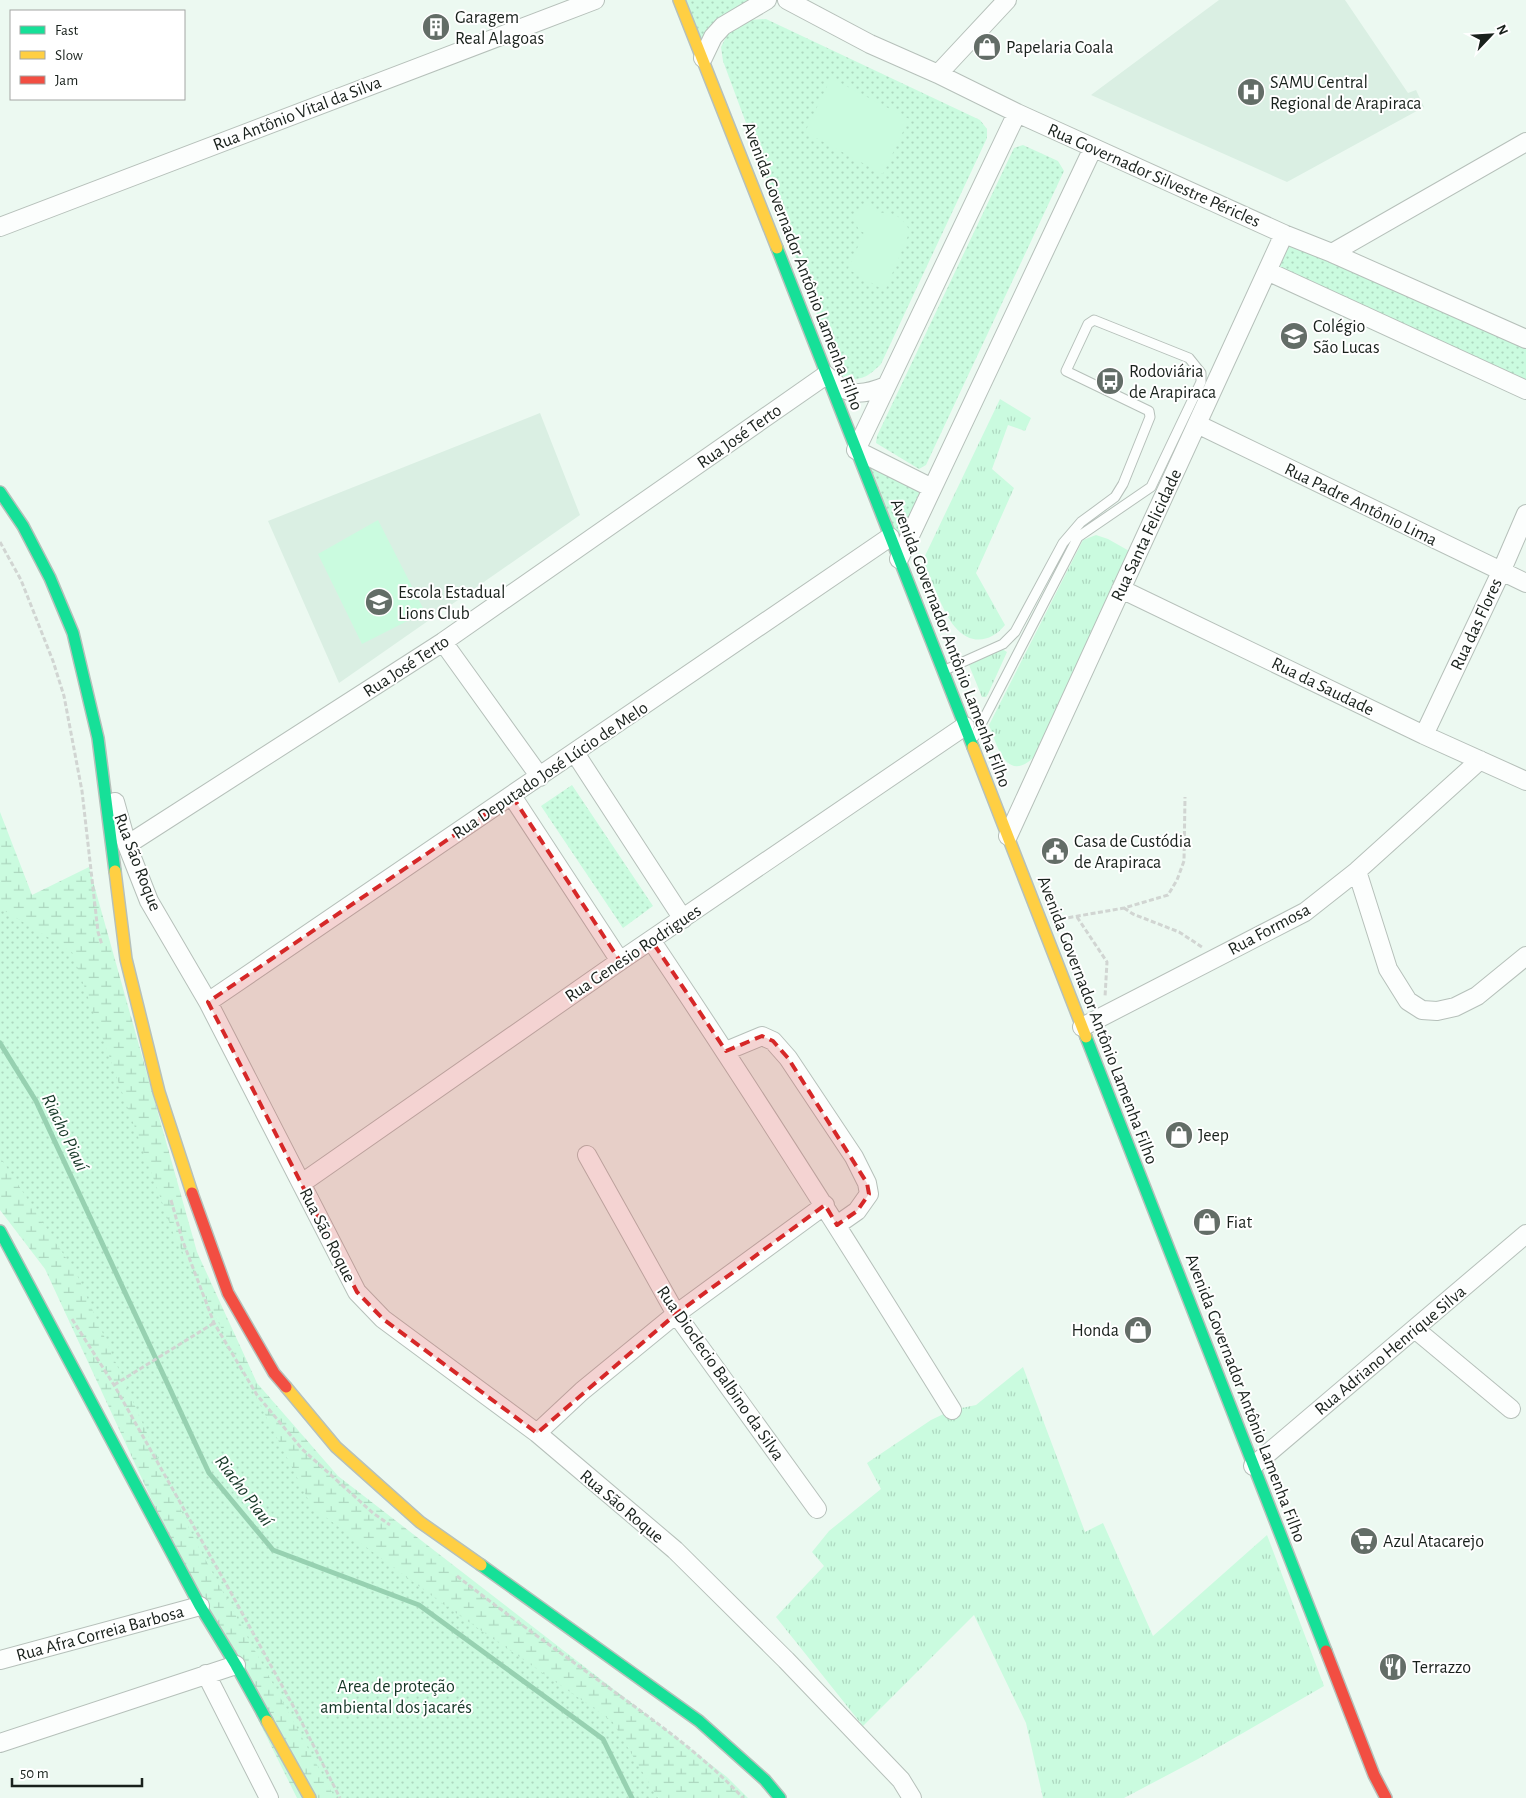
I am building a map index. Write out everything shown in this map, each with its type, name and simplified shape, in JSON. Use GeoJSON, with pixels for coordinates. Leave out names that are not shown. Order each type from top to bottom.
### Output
{"type":"FeatureCollection","features":[{"type":"Feature","properties":{"kind":"main road","name":"Avenida Governador Antônio Lamenha Filho"},"geometry":{"type":"LineString","coordinates":[[679,0],[944,671],[1374,1775]]}},
{"type":"Feature","properties":{"kind":"main road","name":"Rua São Roque"},"geometry":{"type":"LineString","coordinates":[[0,492],[23,526],[50,578],[74,633],[98,738]]}},
{"type":"Feature","properties":{"kind":"main road"},"geometry":{"type":"LineString","coordinates":[[98,738],[126,959],[158,1092],[210,1246],[228,1293],[274,1373],[336,1447],[420,1522],[699,1721],[765,1780],[780,1798]]}},
{"type":"Feature","properties":{"kind":"main road"},"geometry":{"type":"LineString","coordinates":[[0,1230],[200,1606],[236,1665],[310,1798]]}},
{"type":"Feature","properties":{"kind":"main road"},"geometry":{"type":"LineString","coordinates":[[1374,1775],[1380,1798]]}},
{"type":"Feature","properties":{"kind":"main road"},"geometry":{"type":"LineString","coordinates":[[1374,1775],[1386,1798]]}},
{"type":"Feature","properties":{"kind":"street","name":"Rua Antônio Vital da Silva"},"geometry":{"type":"LineString","coordinates":[[0,227],[595,0]]}},
{"type":"Feature","properties":{"kind":"street"},"geometry":{"type":"LineString","coordinates":[[703,58],[713,37],[723,26],[767,0]]}},
{"type":"Feature","properties":{"kind":"street","name":"Rua Governador Silvestre Péricles"},"geometry":{"type":"LineString","coordinates":[[787,0],[870,44],[938,74],[1093,148],[1284,234],[1332,253],[1526,339]]}},
{"type":"Feature","properties":{"kind":"street"},"geometry":{"type":"LineString","coordinates":[[938,74],[1007,0]]}},
{"type":"Feature","properties":{"kind":"street"},"geometry":{"type":"LineString","coordinates":[[932,488],[856,450],[1017,113]]}},
{"type":"Feature","properties":{"kind":"street"},"geometry":{"type":"LineString","coordinates":[[1332,253],[1526,142]]}},
{"type":"Feature","properties":{"kind":"street"},"geometry":{"type":"LineString","coordinates":[[899,559],[1093,148]]}},
{"type":"Feature","properties":{"kind":"street","name":"Rua Santa Felicidade"},"geometry":{"type":"LineString","coordinates":[[1008,836],[1284,234]]}},
{"type":"Feature","properties":{"kind":"street"},"geometry":{"type":"LineString","coordinates":[[1267,271],[1526,390]]}},
{"type":"Feature","properties":{"kind":"street"},"geometry":{"type":"LineString","coordinates":[[826,375],[835,384],[849,392],[862,393],[886,386]]}},
{"type":"Feature","properties":{"kind":"street","name":"Rua José Terto"},"geometry":{"type":"LineString","coordinates":[[127,845],[443,642],[826,375]]}},
{"type":"Feature","properties":{"kind":"street","name":"Rua Padre Antônio Lima"},"geometry":{"type":"LineString","coordinates":[[1197,424],[1526,583]]}},
{"type":"Feature","properties":{"kind":"street","name":"Rua das Flores"},"geometry":{"type":"LineString","coordinates":[[1424,735],[1501,572],[1526,514]]}},
{"type":"Feature","properties":{"kind":"street","name":"Rua Deputado José Lúcio de Melo"},"geometry":{"type":"LineString","coordinates":[[208,1002],[890,537]]}},
{"type":"Feature","properties":{"kind":"street","name":"Rua da Saudade"},"geometry":{"type":"LineString","coordinates":[[1121,589],[1424,735],[1526,781]]}},
{"type":"Feature","properties":{"kind":"street"},"geometry":{"type":"LineString","coordinates":[[443,642],[540,777]]}},
{"type":"Feature","properties":{"kind":"street","name":"Rua Genesio Rodrigues"},"geometry":{"type":"LineString","coordinates":[[302,1183],[620,961],[964,726]]}},
{"type":"Feature","properties":{"kind":"street","name":"Rua São Roque"},"geometry":{"type":"LineString","coordinates":[[98,738],[127,845],[149,901],[208,1002],[357,1292],[383,1320],[537,1433],[675,1550],[793,1667],[901,1780],[912,1798]]}},
{"type":"Feature","properties":{"kind":"street"},"geometry":{"type":"LineString","coordinates":[[575,753],[682,919]]}},
{"type":"Feature","properties":{"kind":"street","name":"Rua Formosa"},"geometry":{"type":"LineString","coordinates":[[1082,1027],[1305,912],[1358,871],[1480,760]]}},
{"type":"Feature","properties":{"kind":"street"},"geometry":{"type":"LineString","coordinates":[[512,796],[620,961]]}},
{"type":"Feature","properties":{"kind":"street"},"geometry":{"type":"LineString","coordinates":[[1358,871],[1388,969],[1408,1001],[1422,1010],[1437,1011],[1455,1007],[1477,996],[1526,956]]}},
{"type":"Feature","properties":{"kind":"street"},"geometry":{"type":"LineString","coordinates":[[651,940],[726,1051],[838,1225],[952,1410]]}},
{"type":"Feature","properties":{"kind":"street"},"geometry":{"type":"LineString","coordinates":[[726,1051],[762,1036],[773,1041],[788,1058],[854,1157],[867,1183],[869,1194],[857,1211],[838,1225]]}},
{"type":"Feature","properties":{"kind":"street","name":"Rua Dioclecio Balbino da Silva"},"geometry":{"type":"LineString","coordinates":[[587,1155],[676,1314],[817,1509]]}},
{"type":"Feature","properties":{"kind":"street"},"geometry":{"type":"LineString","coordinates":[[537,1433],[582,1391],[676,1314],[825,1205]]}},
{"type":"Feature","properties":{"kind":"street","name":"Rua Adriano Henrique Silva"},"geometry":{"type":"LineString","coordinates":[[1253,1466],[1526,1234]]}},
{"type":"Feature","properties":{"kind":"street"},"geometry":{"type":"LineString","coordinates":[[1414,1329],[1511,1409]]}},
{"type":"Feature","properties":{"kind":"street","name":"Rua Afra Correia Barbosa"},"geometry":{"type":"LineString","coordinates":[[0,1660],[200,1606]]}},
{"type":"Feature","properties":{"kind":"street"},"geometry":{"type":"LineString","coordinates":[[0,1743],[236,1665]]}},
{"type":"Feature","properties":{"kind":"street"},"geometry":{"type":"LineString","coordinates":[[206,1674],[269,1798]]}},
{"type":"Feature","properties":{"kind":"lane"},"geometry":{"type":"LineString","coordinates":[[944,671],[1002,644],[1015,632],[1063,543],[1081,522],[1115,498],[1124,484],[1150,417],[1149,410],[1066,371],[1088,324],[1094,320],[1189,358],[1201,373],[1201,382],[1151,487],[1078,537],[971,743]]}},
{"type":"Feature","properties":{"kind":"path"},"geometry":{"type":"LineString","coordinates":[[0,542],[21,580],[53,661],[64,696],[82,790],[98,932],[103,952]]}},
{"type":"Feature","properties":{"kind":"path"},"geometry":{"type":"LineString","coordinates":[[1041,921],[1077,917],[1124,908],[1168,896],[1177,880],[1184,861],[1185,797]]}},
{"type":"Feature","properties":{"kind":"path"},"geometry":{"type":"LineString","coordinates":[[1124,908],[1133,914],[1179,932],[1217,956]]}},
{"type":"Feature","properties":{"kind":"path"},"geometry":{"type":"LineString","coordinates":[[1077,917],[1107,962],[1103,1017]]}},
{"type":"Feature","properties":{"kind":"path"},"geometry":{"type":"LineString","coordinates":[[168,1192],[182,1239],[214,1323],[257,1395],[302,1449],[373,1513],[396,1530]]}},
{"type":"Feature","properties":{"kind":"path"},"geometry":{"type":"LineString","coordinates":[[72,1318],[114,1385],[282,1686],[340,1798]]}},
{"type":"Feature","properties":{"kind":"path"},"geometry":{"type":"LineString","coordinates":[[114,1385],[214,1323]]}},
{"type":"Feature","properties":{"kind":"path"},"geometry":{"type":"LineString","coordinates":[[449,1570],[510,1617],[672,1733],[728,1782],[743,1798]]}},
{"type":"Feature","properties":{"kind":"highlighted area"},"geometry":{"type":"Polygon","coordinates":[[[512,796],[620,961],[651,940],[726,1051],[762,1036],[773,1041],[788,1058],[867,1183],[869,1194],[857,1211],[837,1225],[825,1205],[676,1314],[537,1433],[383,1319],[357,1292],[208,1002],[512,796]]]}},
{"type":"Feature","properties":{"kind":"shaded area","name":"SAMU Central Regional de Arapiraca"},"geometry":{"type":"Polygon","coordinates":[[[1219,0],[1345,0],[1408,93],[1416,90],[1424,107],[1287,182],[1091,95],[1219,0]]]}},
{"type":"Feature","properties":{"kind":"shaded area","name":"Escola Estadual Lions Club"},"geometry":{"type":"Polygon","coordinates":[[[540,413],[580,515],[339,683],[268,521],[540,413]]]}},
{"type":"Feature","properties":{"kind":"green space"},"geometry":{"type":"Polygon","coordinates":[[[679,0],[767,0],[723,26],[703,58],[679,0]]]}},
{"type":"Feature","properties":{"kind":"green space"},"geometry":{"type":"Polygon","coordinates":[[[766,19],[980,120],[987,129],[987,138],[881,364],[862,378],[847,380],[838,371],[723,61],[721,47],[727,35],[739,24],[749,20],[766,19]]]}},
{"type":"Feature","properties":{"kind":"green space"},"geometry":{"type":"Polygon","coordinates":[[[831,78],[909,119],[883,174],[805,132],[831,78]]]}},
{"type":"Feature","properties":{"kind":"green space"},"geometry":{"type":"Polygon","coordinates":[[[1023,145],[1058,161],[1064,171],[926,465],[919,469],[876,443],[877,436],[1014,148],[1023,145]]]}},
{"type":"Feature","properties":{"kind":"green space"},"geometry":{"type":"Polygon","coordinates":[[[863,205],[872,205],[878,213],[889,213],[897,216],[910,231],[885,291],[848,269],[864,233],[859,230],[854,220],[856,212],[863,205]]]}},
{"type":"Feature","properties":{"kind":"green space"},"geometry":{"type":"Polygon","coordinates":[[[1284,234],[1526,339],[1526,390],[1267,271],[1284,234]]]}},
{"type":"Feature","properties":{"kind":"green space"},"geometry":{"type":"Polygon","coordinates":[[[1000,399],[1031,418],[1025,431],[1008,425],[992,469],[1014,488],[976,573],[1005,625],[994,635],[981,640],[968,637],[955,627],[942,604],[923,560],[1000,399]]]}},
{"type":"Feature","properties":{"kind":"green space"},"geometry":{"type":"Polygon","coordinates":[[[856,450],[932,488],[899,559],[856,450]]]}},
{"type":"Feature","properties":{"kind":"green space"},"geometry":{"type":"Polygon","coordinates":[[[378,520],[425,612],[362,644],[318,554],[378,520]]]}},
{"type":"Feature","properties":{"kind":"green space"},"geometry":{"type":"Polygon","coordinates":[[[1096,535],[1108,539],[1131,552],[1036,755],[1026,763],[1018,766],[1011,765],[1000,753],[989,725],[1083,540],[1096,535]]]}},
{"type":"Feature","properties":{"kind":"green space"},"geometry":{"type":"Polygon","coordinates":[[[1002,649],[1007,652],[988,694],[986,697],[982,697],[969,665],[1002,649]]]}},
{"type":"Feature","properties":{"kind":"green space"},"geometry":{"type":"Polygon","coordinates":[[[572,785],[653,906],[623,928],[541,806],[572,785]]]}},
{"type":"Feature","properties":{"kind":"green space","name":"Area de proteção ambiental dos jacarés"},"geometry":{"type":"Polygon","coordinates":[[[0,812],[32,895],[89,867],[197,1252],[257,1383],[338,1476],[727,1777],[748,1798],[297,1798],[192,1587],[45,1269],[0,1210],[0,812]]]}},
{"type":"Feature","properties":{"kind":"green space","name":"Area de proteção ambiental dos jacarés"},"geometry":{"type":"Polygon","coordinates":[[[0,908],[72,952],[174,1235],[312,1507],[443,1604],[612,1721],[658,1798],[335,1798],[192,1535],[77,1275],[0,1157],[0,908]]]}},
{"type":"Feature","properties":{"kind":"green space"},"geometry":{"type":"Polygon","coordinates":[[[1023,1367],[1085,1532],[1103,1523],[1153,1636],[1267,1535],[1324,1686],[1198,1759],[1124,1798],[1043,1798],[1026,1723],[974,1615],[863,1726],[776,1617],[824,1566],[812,1552],[829,1531],[881,1489],[867,1463],[931,1420],[952,1410],[976,1405],[1023,1367]]]}},
{"type":"Feature","properties":{"kind":"waterway","name":"Riacho Piauí"},"geometry":{"type":"LineString","coordinates":[[0,1043],[36,1101],[209,1473],[273,1550],[419,1605],[603,1739],[632,1798]]}},
{"type":"Feature","properties":{"kind":"traffic: fast"},"geometry":{"type":"LineString","coordinates":[[777,248],[973,747]]}},
{"type":"Feature","properties":{"kind":"traffic: fast"},"geometry":{"type":"LineString","coordinates":[[0,492],[23,526],[50,578],[73,633],[98,738],[115,871]]}},
{"type":"Feature","properties":{"kind":"traffic: fast"},"geometry":{"type":"LineString","coordinates":[[1086,1037],[1326,1651]]}},
{"type":"Feature","properties":{"kind":"traffic: fast"},"geometry":{"type":"LineString","coordinates":[[0,1231],[200,1606],[267,1721]]}},
{"type":"Feature","properties":{"kind":"traffic: fast"},"geometry":{"type":"LineString","coordinates":[[481,1565],[699,1721],[765,1780],[780,1798]]}},
{"type":"Feature","properties":{"kind":"traffic: slow"},"geometry":{"type":"LineString","coordinates":[[679,0],[777,248]]}},
{"type":"Feature","properties":{"kind":"traffic: slow"},"geometry":{"type":"LineString","coordinates":[[973,747],[1086,1037]]}},
{"type":"Feature","properties":{"kind":"traffic: slow"},"geometry":{"type":"LineString","coordinates":[[115,871],[126,959],[159,1092],[192,1193]]}},
{"type":"Feature","properties":{"kind":"traffic: slow"},"geometry":{"type":"LineString","coordinates":[[286,1387],[336,1447],[420,1522],[481,1565]]}},
{"type":"Feature","properties":{"kind":"traffic: slow"},"geometry":{"type":"LineString","coordinates":[[267,1721],[310,1798]]}},
{"type":"Feature","properties":{"kind":"traffic: jam"},"geometry":{"type":"LineString","coordinates":[[192,1193],[228,1293],[274,1373],[286,1387]]}},
{"type":"Feature","properties":{"kind":"traffic: jam"},"geometry":{"type":"LineString","coordinates":[[1326,1651],[1374,1775],[1386,1798]]}},
{"type":"Feature","properties":{"kind":"place","name":"Garagem Real Alagoas"},"geometry":{"type":"Point","coordinates":[436,27]}},
{"type":"Feature","properties":{"kind":"place","name":"Papelaria Coala"},"geometry":{"type":"Point","coordinates":[987,47]}},
{"type":"Feature","properties":{"kind":"place","name":"SAMU Central Regional de Arapiraca"},"geometry":{"type":"Point","coordinates":[1251,92]}},
{"type":"Feature","properties":{"kind":"place","name":"Colégio São Lucas"},"geometry":{"type":"Point","coordinates":[1294,336]}},
{"type":"Feature","properties":{"kind":"place","name":"Rodoviária de Arapiraca"},"geometry":{"type":"Point","coordinates":[1110,381]}},
{"type":"Feature","properties":{"kind":"place","name":"Escola Estadual Lions Club"},"geometry":{"type":"Point","coordinates":[379,602]}},
{"type":"Feature","properties":{"kind":"place","name":"Casa de Custódia de Arapiraca"},"geometry":{"type":"Point","coordinates":[1055,851]}},
{"type":"Feature","properties":{"kind":"place","name":"Jeep"},"geometry":{"type":"Point","coordinates":[1179,1135]}},
{"type":"Feature","properties":{"kind":"place","name":"Fiat"},"geometry":{"type":"Point","coordinates":[1207,1222]}},
{"type":"Feature","properties":{"kind":"place","name":"Honda"},"geometry":{"type":"Point","coordinates":[1138,1330]}},
{"type":"Feature","properties":{"kind":"place","name":"Azul Atacarejo"},"geometry":{"type":"Point","coordinates":[1364,1541]}},
{"type":"Feature","properties":{"kind":"place","name":"Terrazzo"},"geometry":{"type":"Point","coordinates":[1393,1667]}}]}
